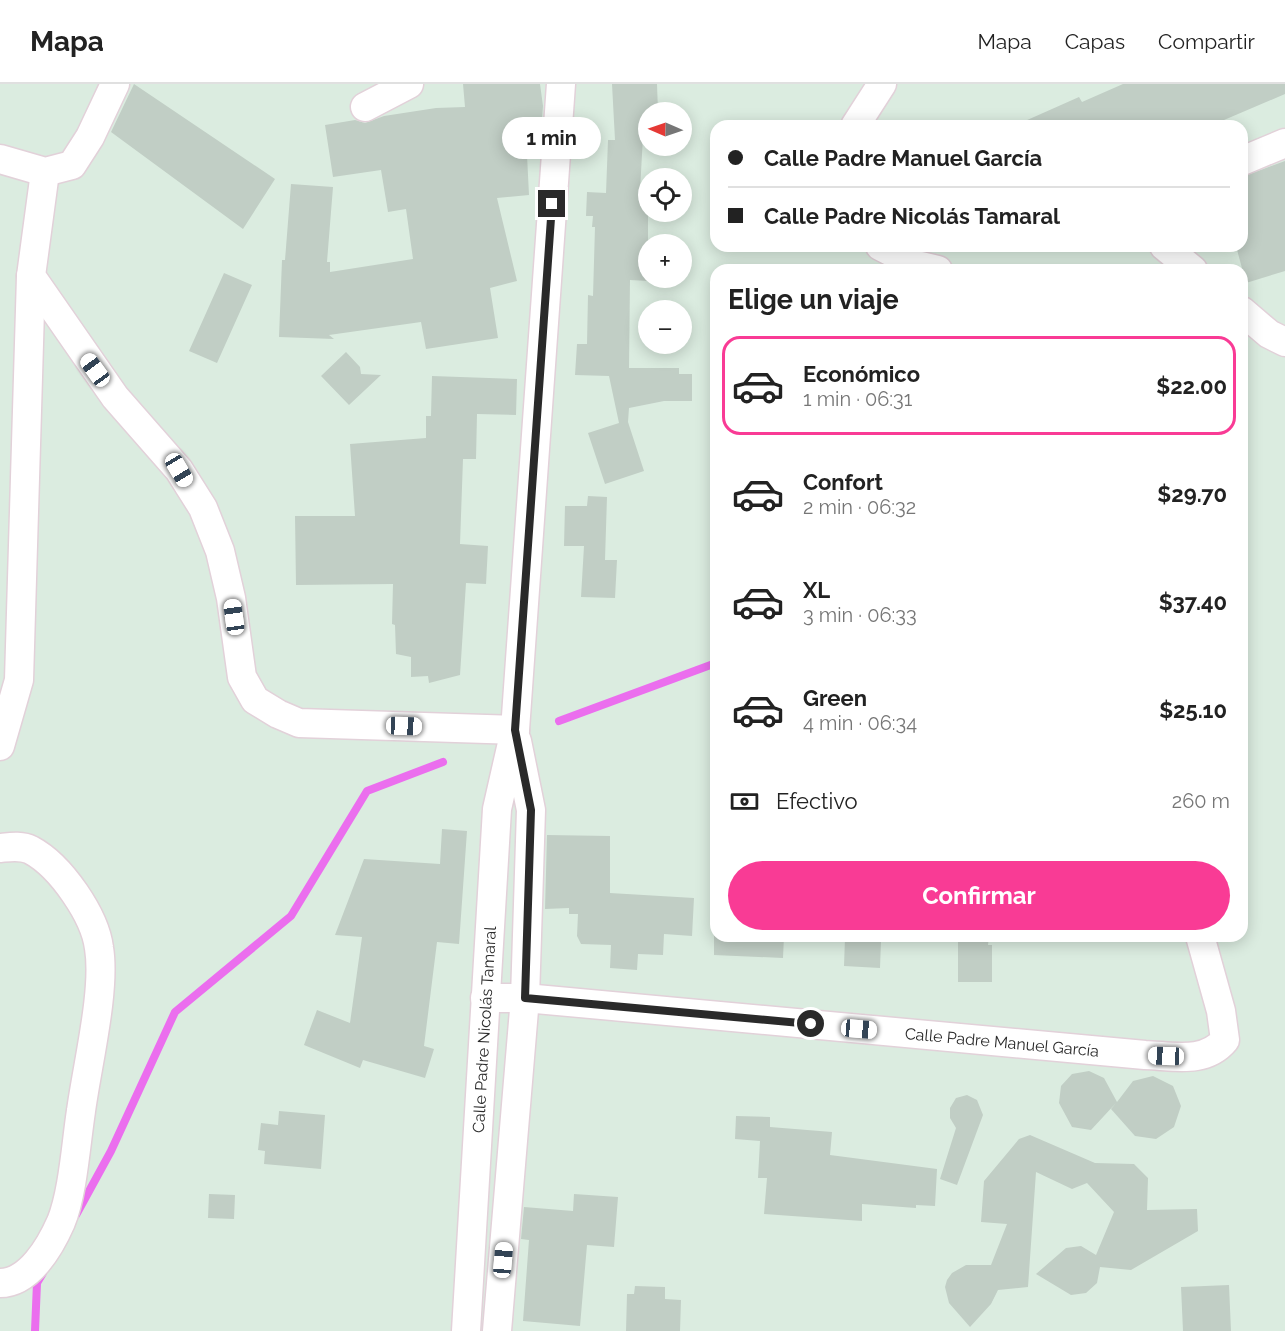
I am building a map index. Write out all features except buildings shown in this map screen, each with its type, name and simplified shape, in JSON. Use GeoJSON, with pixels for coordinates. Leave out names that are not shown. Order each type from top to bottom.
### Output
{"type":"FeatureCollection","features":[{"type":"Feature","properties":{"kind":"street"},"geometry":{"type":"LineString","coordinates":[[0,159],[45,172],[72,165],[90,137],[115,84]]}},
{"type":"Feature","properties":{"kind":"street"},"geometry":{"type":"LineString","coordinates":[[365,106],[409,84]]}},
{"type":"Feature","properties":{"kind":"street","name":"Calle Padre Nicolás Tamaral"},"geometry":{"type":"LineString","coordinates":[[466,1331],[497,809],[515,730],[561,84]]}},
{"type":"Feature","properties":{"kind":"street"},"geometry":{"type":"LineString","coordinates":[[859,120],[882,84]]}},
{"type":"Feature","properties":{"kind":"street"},"geometry":{"type":"LineString","coordinates":[[1248,158],[1285,143]]}},
{"type":"Feature","properties":{"kind":"street"},"geometry":{"type":"LineString","coordinates":[[0,746],[9,677],[31,276],[45,172]]}},
{"type":"Feature","properties":{"kind":"street"},"geometry":{"type":"LineString","coordinates":[[892,252],[915,264]]}},
{"type":"Feature","properties":{"kind":"street"},"geometry":{"type":"LineString","coordinates":[[1171,252],[1186,264]]}},
{"type":"Feature","properties":{"kind":"street"},"geometry":{"type":"LineString","coordinates":[[31,276],[115,397],[179,470],[203,508],[220,551],[231,598],[242,678],[255,700],[299,723],[515,730]]}},
{"type":"Feature","properties":{"kind":"street"},"geometry":{"type":"LineString","coordinates":[[1248,316],[1269,334],[1285,342]]}},
{"type":"Feature","properties":{"kind":"street","name":"Calle Padre Nicolás Tamaral"},"geometry":{"type":"LineString","coordinates":[[497,1331],[525,998],[531,810],[515,730]]}},
{"type":"Feature","properties":{"kind":"street"},"geometry":{"type":"LineString","coordinates":[[0,848],[19,846],[32,850],[74,892],[95,926],[101,969],[71,1175],[61,1222],[27,1274],[11,1283],[0,1283]]}},
{"type":"Feature","properties":{"kind":"street","name":"Calle Padre Manuel García"},"geometry":{"type":"LineString","coordinates":[[485,998],[525,998],[1145,1055],[1206,1056],[1217,1050],[1225,1040],[1221,1011],[1202,942]]}},
{"type":"Feature","properties":{"kind":"waterway"},"geometry":{"type":"LineString","coordinates":[[559,721],[710,665]]}},
{"type":"Feature","properties":{"kind":"waterway"},"geometry":{"type":"LineString","coordinates":[[76,1215],[111,1151],[175,1012],[291,916],[367,791],[443,762]]}},
{"type":"Feature","properties":{"kind":"waterway"},"geometry":{"type":"LineString","coordinates":[[35,1331],[37,1283],[43,1273]]}},
{"type":"Feature","properties":{"kind":"route"},"geometry":{"type":"LineString","coordinates":[[552,204],[515,730],[531,810],[525,998],[811,1024]]}}]}
